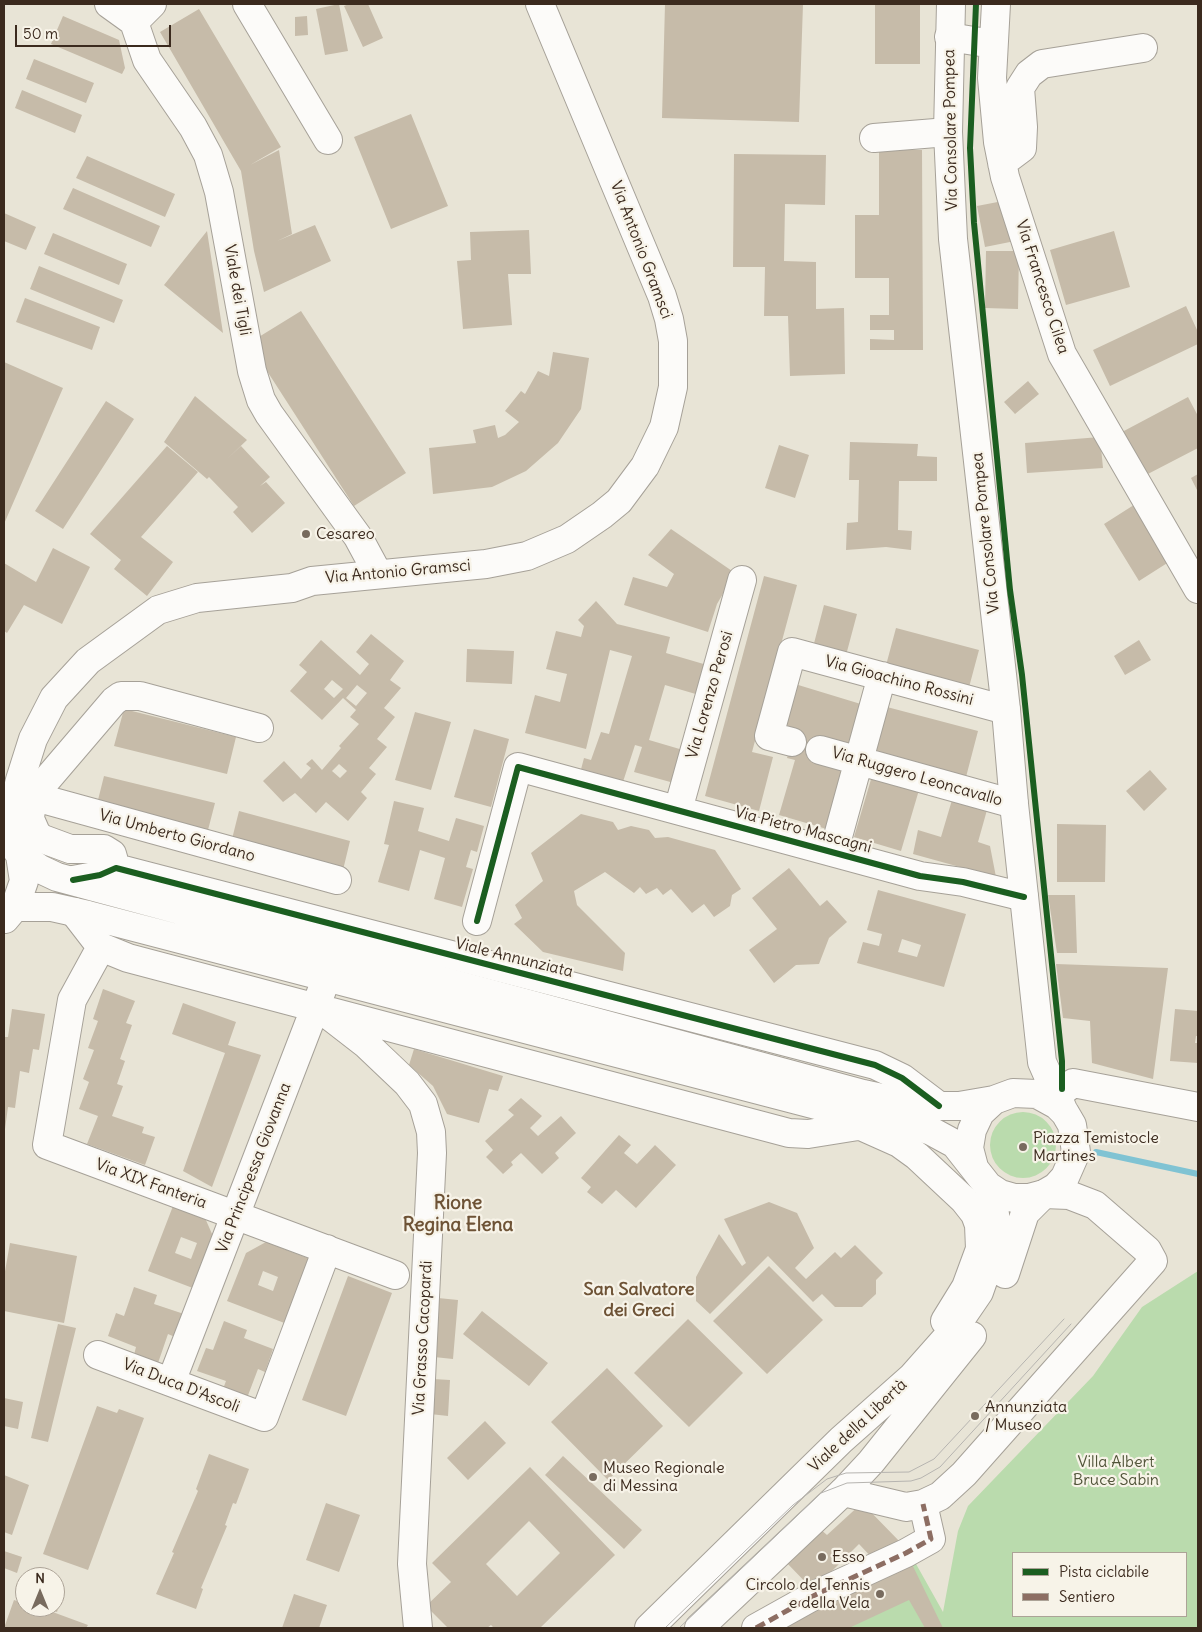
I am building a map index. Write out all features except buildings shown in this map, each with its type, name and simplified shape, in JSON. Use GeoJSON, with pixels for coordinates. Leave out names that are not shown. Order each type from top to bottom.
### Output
{"type":"FeatureCollection","features":[{"type":"Feature","properties":{"kind":"street","name":"Viale dei Tigli"},"geometry":{"type":"LineString","coordinates":[[109,4],[143,13],[147,60],[193,127],[208,155],[219,192],[252,371],[261,400],[268,414],[358,537],[378,574]]}},
{"type":"Feature","properties":{"kind":"street"},"geometry":{"type":"LineString","coordinates":[[246,4],[328,140]]}},
{"type":"Feature","properties":{"kind":"street","name":"Via Antonio Gramsci"},"geometry":{"type":"LineString","coordinates":[[9,914],[24,881],[12,844],[24,722],[43,690],[80,649],[140,606],[178,590],[209,583],[288,575],[312,580],[510,560],[549,548],[567,539],[602,515],[628,490],[649,459],[664,427],[673,387],[674,366],[669,319],[662,296],[540,4]]}},
{"type":"Feature","properties":{"kind":"street","name":"Via Consolare Pompea"},"geometry":{"type":"LineString","coordinates":[[951,4],[948,132],[953,239],[1006,710],[1014,804],[1042,1062],[1060,1104]]}},
{"type":"Feature","properties":{"kind":"street","name":"Via Francesco Cilea"},"geometry":{"type":"LineString","coordinates":[[996,4],[992,78],[998,142],[1002,162],[1062,354],[1198,589]]}},
{"type":"Feature","properties":{"kind":"street"},"geometry":{"type":"LineString","coordinates":[[950,37],[993,44]]}},
{"type":"Feature","properties":{"kind":"street"},"geometry":{"type":"LineString","coordinates":[[1002,162],[1022,148],[1024,127],[1020,88],[1029,74],[1042,64],[1143,48]]}},
{"type":"Feature","properties":{"kind":"street"},"geometry":{"type":"LineString","coordinates":[[874,138],[948,132]]}},
{"type":"Feature","properties":{"kind":"street","name":"Via Lorenzo Perosi"},"geometry":{"type":"LineString","coordinates":[[690,806],[742,580]]}},
{"type":"Feature","properties":{"kind":"street","name":"Via Gioachino Rossini"},"geometry":{"type":"LineString","coordinates":[[792,742],[769,736],[792,652],[1006,710]]}},
{"type":"Feature","properties":{"kind":"street"},"geometry":{"type":"LineString","coordinates":[[837,840],[882,676]]}},
{"type":"Feature","properties":{"kind":"street"},"geometry":{"type":"LineString","coordinates":[[73,880],[100,875],[116,868],[112,854],[104,850],[70,849],[44,839],[37,834],[18,790],[114,701],[121,696],[140,696],[259,728]]}},
{"type":"Feature","properties":{"kind":"street","name":"Via Ruggero Leoncavallo"},"geometry":{"type":"LineString","coordinates":[[820,750],[1014,804]]}},
{"type":"Feature","properties":{"kind":"street","name":"Via Pietro Mascagni"},"geometry":{"type":"LineString","coordinates":[[477,921],[518,767],[577,783],[690,806],[920,876],[963,882],[1024,897]]}},
{"type":"Feature","properties":{"kind":"street","name":"Via Umberto Giordano"},"geometry":{"type":"LineString","coordinates":[[18,790],[337,880]]}},
{"type":"Feature","properties":{"kind":"street"},"geometry":{"type":"LineString","coordinates":[[690,806],[837,840],[921,863],[963,882]]}},
{"type":"Feature","properties":{"kind":"street"},"geometry":{"type":"LineString","coordinates":[[12,844],[40,869],[57,876],[332,965],[820,1106],[860,1113],[931,1130],[955,1144],[981,1176],[1000,1194],[1014,1198],[1029,1198],[1044,1194],[1069,1195],[1095,1204],[1147,1250],[1153,1261],[964,1474],[940,1496],[923,1504],[906,1507],[843,1492]]}},
{"type":"Feature","properties":{"kind":"street","name":"Viale Annunziata"},"geometry":{"type":"LineString","coordinates":[[116,868],[875,1064],[897,1075],[939,1106]]}},
{"type":"Feature","properties":{"kind":"street"},"geometry":{"type":"LineString","coordinates":[[9,914],[38,906],[332,965],[475,991],[863,1094],[919,1106],[967,1106],[1025,1092],[1042,1096],[1057,1105],[1060,1104]]}},
{"type":"Feature","properties":{"kind":"street"},"geometry":{"type":"LineString","coordinates":[[74,912],[101,947],[128,958],[316,1006],[789,1133],[808,1134],[858,1126]]}},
{"type":"Feature","properties":{"kind":"street","name":"Via XIX Fanteria"},"geometry":{"type":"LineString","coordinates":[[101,947],[72,1000],[47,1145],[396,1275]]}},
{"type":"Feature","properties":{"kind":"street"},"geometry":{"type":"LineString","coordinates":[[475,991],[483,964]]}},
{"type":"Feature","properties":{"kind":"street","name":"Via Principessa Giovanna"},"geometry":{"type":"LineString","coordinates":[[171,1382],[332,965]]}},
{"type":"Feature","properties":{"kind":"street","name":"Via Grasso Cacopardi"},"geometry":{"type":"LineString","coordinates":[[316,1006],[368,1045],[407,1083],[423,1104],[431,1132],[432,1163],[412,1564],[418,1628]]}},
{"type":"Feature","properties":{"kind":"street"},"geometry":{"type":"LineString","coordinates":[[981,1176],[969,1148],[972,1130],[980,1113],[1032,1078],[1042,1062]]}},
{"type":"Feature","properties":{"kind":"street"},"geometry":{"type":"LineString","coordinates":[[1060,1104],[1073,1083],[1198,1107]]}},
{"type":"Feature","properties":{"kind":"street"},"geometry":{"type":"LineString","coordinates":[[1044,1194],[1065,1178],[1076,1152],[1072,1125],[1060,1104]]}},
{"type":"Feature","properties":{"kind":"street"},"geometry":{"type":"LineString","coordinates":[[820,1106],[858,1126],[899,1143],[932,1168],[975,1214],[981,1239],[977,1260],[954,1308],[879,1406]]}},
{"type":"Feature","properties":{"kind":"street","name":"Viale della Libertà"},"geometry":{"type":"LineString","coordinates":[[649,1628],[841,1440],[912,1376],[951,1333],[979,1292],[990,1266],[997,1230],[994,1207],[981,1176]]}},
{"type":"Feature","properties":{"kind":"street","name":"Viale della Libertà"},"geometry":{"type":"LineString","coordinates":[[700,1628],[843,1492],[968,1341],[984,1317],[1007,1269],[1025,1213],[1044,1194]]}},
{"type":"Feature","properties":{"kind":"street","name":"Via Duca D'Ascoli"},"geometry":{"type":"LineString","coordinates":[[98,1355],[264,1417],[327,1249]]}},
{"type":"Feature","properties":{"kind":"street"},"geometry":{"type":"LineString","coordinates":[[756,1628],[817,1594],[906,1553],[931,1539],[923,1504]]}},
{"type":"Feature","properties":{"kind":"green space"},"geometry":{"type":"Polygon","coordinates":[[[1023,1112],[1036,1115],[1046,1122],[1053,1132],[1056,1145],[1053,1158],[1046,1168],[1036,1175],[1023,1178],[1010,1175],[1000,1168],[993,1158],[990,1145],[993,1132],[1000,1122],[1010,1115],[1023,1112]]]}},
{"type":"Feature","properties":{"kind":"green space","name":"Villa Albert Bruce Sabin"},"geometry":{"type":"Polygon","coordinates":[[[1198,1271],[1198,1628],[766,1628],[911,1555],[943,1612],[958,1531],[968,1506],[1093,1376],[1142,1307],[1198,1271]]]}},
{"type":"Feature","properties":{"kind":"waterway"},"geometry":{"type":"LineString","coordinates":[[1096,1152],[1198,1174]]}},
{"type":"Feature","properties":{"kind":"tram line"},"geometry":{"type":"LineString","coordinates":[[665,1628],[793,1505],[827,1479],[846,1473],[909,1472],[934,1459],[1064,1319]]}},
{"type":"Feature","properties":{"kind":"tram line"},"geometry":{"type":"LineString","coordinates":[[679,1628],[821,1493],[847,1483],[911,1481],[921,1478],[940,1467],[1071,1324]]}},
{"type":"Feature","properties":{"kind":"marked path"},"geometry":{"type":"LineString","coordinates":[[756,1628],[817,1594],[906,1553],[931,1539],[923,1504]]}},
{"type":"Feature","properties":{"kind":"cycle path"},"geometry":{"type":"LineString","coordinates":[[976,4],[970,148],[974,223],[1010,590],[1022,675],[1062,1061],[1062,1089]]}},
{"type":"Feature","properties":{"kind":"cycle path"},"geometry":{"type":"LineString","coordinates":[[477,921],[518,767],[920,876],[963,882],[1024,897]]}},
{"type":"Feature","properties":{"kind":"cycle path"},"geometry":{"type":"LineString","coordinates":[[73,880],[100,875],[116,868],[875,1065],[902,1078],[939,1106]]}},
{"type":"Feature","properties":{"kind":"place","name":"Cesareo"},"geometry":{"type":"Point","coordinates":[306,534]}},
{"type":"Feature","properties":{"kind":"place","name":"Piazza Temistocle Martines"},"geometry":{"type":"Point","coordinates":[1023,1147]}},
{"type":"Feature","properties":{"kind":"place","name":"Annunziata / Museo"},"geometry":{"type":"Point","coordinates":[975,1416]}},
{"type":"Feature","properties":{"kind":"place","name":"Museo Regionale di Messina"},"geometry":{"type":"Point","coordinates":[593,1477]}},
{"type":"Feature","properties":{"kind":"place","name":"Esso"},"geometry":{"type":"Point","coordinates":[822,1557]}},
{"type":"Feature","properties":{"kind":"place","name":"Circolo del Tennis e della Vela"},"geometry":{"type":"Point","coordinates":[880,1594]}},
{"type":"Feature","properties":{"kind":"district","name":"Rione Regina Elena"},"geometry":{"type":"Point","coordinates":[458,1215]}},
{"type":"Feature","properties":{"kind":"district","name":"San Salvatore dei Greci"},"geometry":{"type":"Point","coordinates":[639,1300]}}]}
